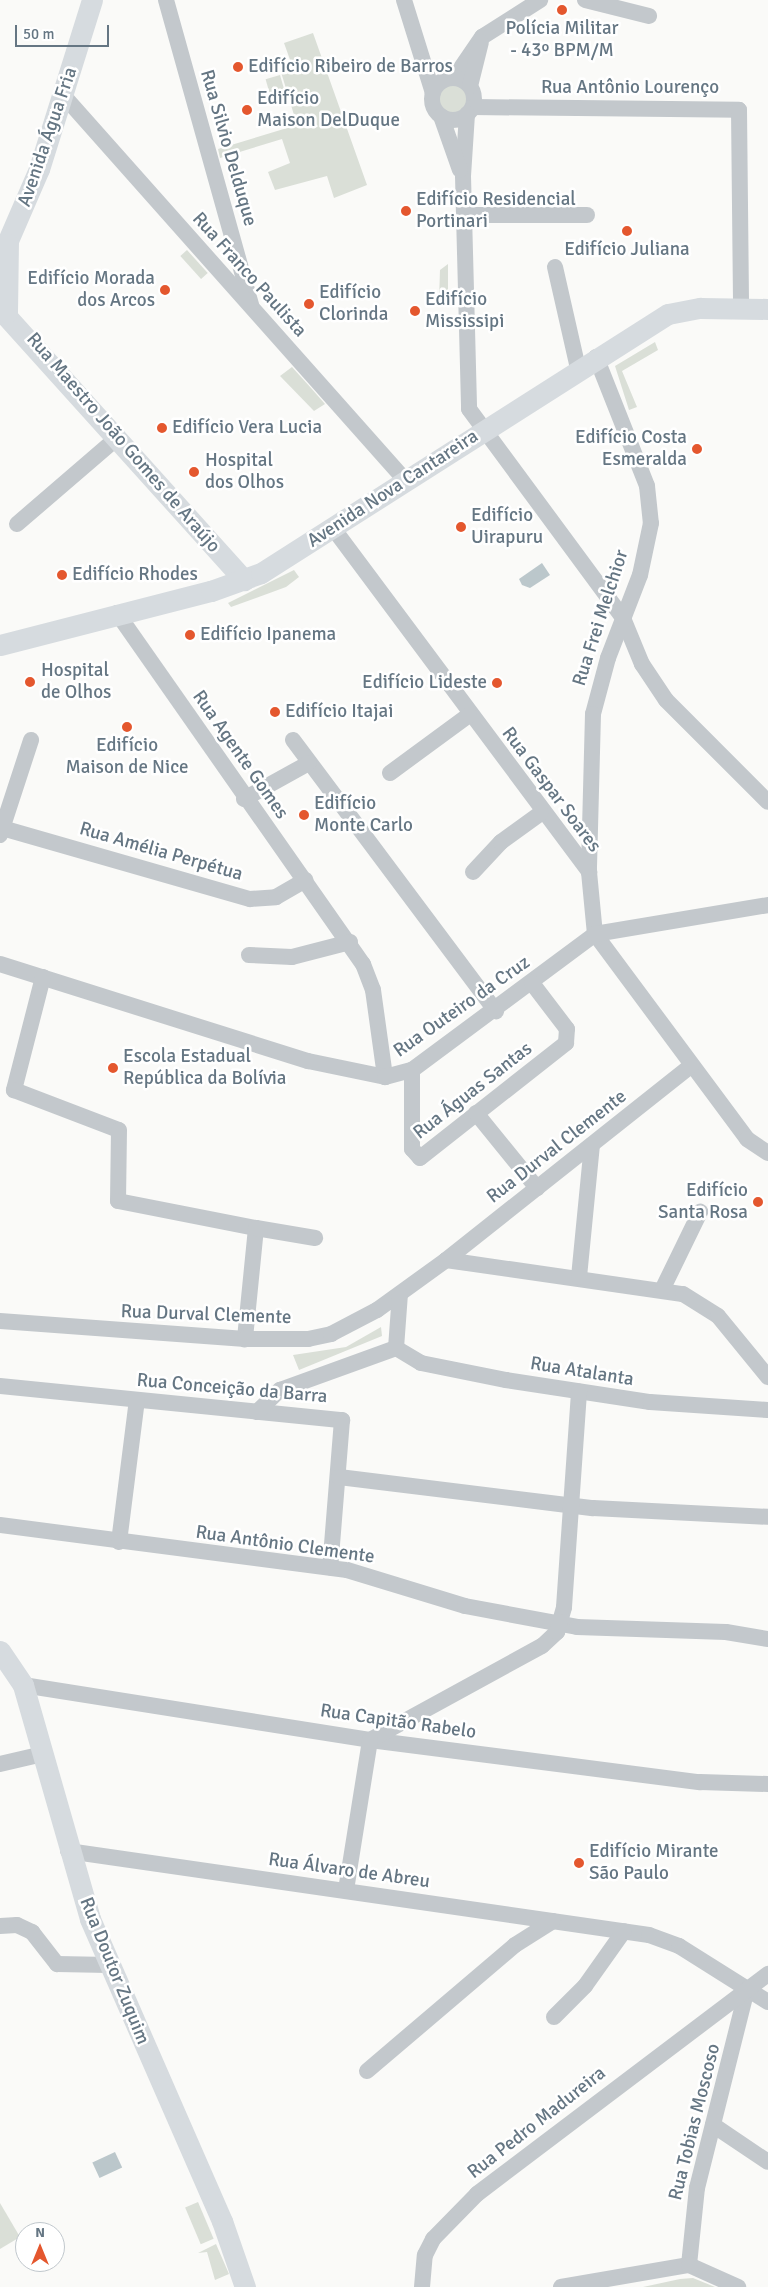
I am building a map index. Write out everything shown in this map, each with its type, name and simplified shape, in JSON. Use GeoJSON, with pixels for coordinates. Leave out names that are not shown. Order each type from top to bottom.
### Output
{"type":"FeatureCollection","features":[{"type":"Feature","properties":{"kind":"main road","name":"Avenida Água Fria"},"geometry":{"type":"LineString","coordinates":[[3,310],[4,251],[63,95],[92,0]]}},
{"type":"Feature","properties":{"kind":"main road","name":"Avenida Nova Cantareira"},"geometry":{"type":"LineString","coordinates":[[0,644],[244,580],[333,528],[578,368],[675,311],[741,308],[768,309]]}},
{"type":"Feature","properties":{"kind":"main road","name":"Rua Maestro João Gomes de Araújo"},"geometry":{"type":"LineString","coordinates":[[3,310],[244,580]]}},
{"type":"Feature","properties":{"kind":"main road"},"geometry":{"type":"LineString","coordinates":[[211,590],[222,580],[227,561]]}},
{"type":"Feature","properties":{"kind":"main road","name":"Rua Doutor Zuquim"},"geometry":{"type":"LineString","coordinates":[[0,1651],[23,1685],[68,1851],[109,1965],[222,2221],[245,2287]]}},
{"type":"Feature","properties":{"kind":"street","name":"Rua Silvio Delduque"},"geometry":{"type":"LineString","coordinates":[[166,0],[252,308]]}},
{"type":"Feature","properties":{"kind":"street"},"geometry":{"type":"LineString","coordinates":[[404,0],[424,57],[443,84]]}},
{"type":"Feature","properties":{"kind":"street"},"geometry":{"type":"LineString","coordinates":[[463,176],[440,116],[433,106],[443,84],[482,37],[540,0]]}},
{"type":"Feature","properties":{"kind":"street"},"geometry":{"type":"LineString","coordinates":[[585,0],[649,16]]}},
{"type":"Feature","properties":{"kind":"street"},"geometry":{"type":"LineString","coordinates":[[482,37],[470,86],[470,111],[463,176],[469,409],[623,618],[642,664],[666,700],[768,802]]}},
{"type":"Feature","properties":{"kind":"street"},"geometry":{"type":"LineString","coordinates":[[443,84],[470,86]]}},
{"type":"Feature","properties":{"kind":"street","name":"Rua Franco Paulista"},"geometry":{"type":"LineString","coordinates":[[63,95],[406,481]]}},
{"type":"Feature","properties":{"kind":"street","name":"Rua Antônio Lourenço"},"geometry":{"type":"LineString","coordinates":[[470,111],[739,110],[741,308]]}},
{"type":"Feature","properties":{"kind":"street"},"geometry":{"type":"LineString","coordinates":[[440,116],[454,120],[470,111]]}},
{"type":"Feature","properties":{"kind":"street"},"geometry":{"type":"LineString","coordinates":[[464,215],[587,215]]}},
{"type":"Feature","properties":{"kind":"street"},"geometry":{"type":"LineString","coordinates":[[554,268],[578,368]]}},
{"type":"Feature","properties":{"kind":"street","name":"Rua Frei Melchior"},"geometry":{"type":"LineString","coordinates":[[589,872],[593,714],[623,618],[640,575],[651,523],[650,502],[596,357]]}},
{"type":"Feature","properties":{"kind":"street"},"geometry":{"type":"LineString","coordinates":[[17,524],[118,438]]}},
{"type":"Feature","properties":{"kind":"street","name":"Rua Gaspar Soares"},"geometry":{"type":"LineString","coordinates":[[333,528],[541,813],[589,872],[595,934]]}},
{"type":"Feature","properties":{"kind":"street","name":"Rua Agente Gomes"},"geometry":{"type":"LineString","coordinates":[[118,612],[244,799],[350,942],[373,990],[385,1077]]}},
{"type":"Feature","properties":{"kind":"street"},"geometry":{"type":"LineString","coordinates":[[390,773],[470,715]]}},
{"type":"Feature","properties":{"kind":"street"},"geometry":{"type":"LineString","coordinates":[[1,832],[31,740]]}},
{"type":"Feature","properties":{"kind":"street"},"geometry":{"type":"LineString","coordinates":[[293,740],[496,1011]]}},
{"type":"Feature","properties":{"kind":"street"},"geometry":{"type":"LineString","coordinates":[[244,799],[309,763]]}},
{"type":"Feature","properties":{"kind":"street"},"geometry":{"type":"LineString","coordinates":[[473,872],[501,842],[541,813]]}},
{"type":"Feature","properties":{"kind":"street","name":"Rua Amélia Perpétua"},"geometry":{"type":"LineString","coordinates":[[1,832],[250,899],[276,896],[305,880]]}},
{"type":"Feature","properties":{"kind":"street","name":"Rua Outeiro da Cruz"},"geometry":{"type":"LineString","coordinates":[[0,964],[308,1061],[385,1077],[412,1070],[496,1011],[595,934],[768,905]]}},
{"type":"Feature","properties":{"kind":"street"},"geometry":{"type":"LineString","coordinates":[[595,934],[691,1066],[747,1139],[768,1153]]}},
{"type":"Feature","properties":{"kind":"street"},"geometry":{"type":"LineString","coordinates":[[250,955],[292,957],[350,942]]}},
{"type":"Feature","properties":{"kind":"street"},"geometry":{"type":"LineString","coordinates":[[43,977],[14,1090],[119,1130],[118,1201],[315,1238]]}},
{"type":"Feature","properties":{"kind":"street","name":"Rua Águas Santas"},"geometry":{"type":"LineString","coordinates":[[412,1070],[414,1157],[422,1157],[568,1039],[567,1029],[532,983]]}},
{"type":"Feature","properties":{"kind":"street","name":"Rua Durval Clemente"},"geometry":{"type":"LineString","coordinates":[[0,1321],[245,1339],[308,1339],[332,1334],[400,1294],[446,1260],[691,1066]]}},
{"type":"Feature","properties":{"kind":"street"},"geometry":{"type":"LineString","coordinates":[[476,1113],[536,1188]]}},
{"type":"Feature","properties":{"kind":"street"},"geometry":{"type":"LineString","coordinates":[[579,1277],[592,1145]]}},
{"type":"Feature","properties":{"kind":"street"},"geometry":{"type":"LineString","coordinates":[[663,1288],[700,1212]]}},
{"type":"Feature","properties":{"kind":"street"},"geometry":{"type":"LineString","coordinates":[[245,1339],[256,1228]]}},
{"type":"Feature","properties":{"kind":"street"},"geometry":{"type":"LineString","coordinates":[[446,1260],[663,1288],[683,1294],[718,1316],[767,1372]]}},
{"type":"Feature","properties":{"kind":"street"},"geometry":{"type":"LineString","coordinates":[[257,1412],[280,1390],[396,1348],[400,1294]]}},
{"type":"Feature","properties":{"kind":"street","name":"Rua Atalanta"},"geometry":{"type":"LineString","coordinates":[[396,1348],[409,1359],[441,1368],[579,1392],[668,1404],[768,1410]]}},
{"type":"Feature","properties":{"kind":"street","name":"Rua Conceição da Barra"},"geometry":{"type":"LineString","coordinates":[[0,1386],[342,1420],[339,1477],[330,1568]]}},
{"type":"Feature","properties":{"kind":"street"},"geometry":{"type":"LineString","coordinates":[[346,1890],[370,1740],[542,1646],[561,1624],[572,1506],[579,1392]]}},
{"type":"Feature","properties":{"kind":"street"},"geometry":{"type":"LineString","coordinates":[[119,1542],[137,1400]]}},
{"type":"Feature","properties":{"kind":"street"},"geometry":{"type":"LineString","coordinates":[[339,1477],[572,1506],[768,1518]]}},
{"type":"Feature","properties":{"kind":"street","name":"Rua Antônio Clemente"},"geometry":{"type":"LineString","coordinates":[[0,1525],[330,1568],[465,1606],[561,1624],[726,1632],[768,1639]]}},
{"type":"Feature","properties":{"kind":"street","name":"Rua Capitão Rabelo"},"geometry":{"type":"LineString","coordinates":[[23,1685],[370,1740],[700,1782],[768,1784]]}},
{"type":"Feature","properties":{"kind":"street"},"geometry":{"type":"LineString","coordinates":[[0,1764],[42,1754]]}},
{"type":"Feature","properties":{"kind":"street","name":"Rua Álvaro de Abreu"},"geometry":{"type":"LineString","coordinates":[[68,1851],[624,1931],[679,1946],[768,2002]]}},
{"type":"Feature","properties":{"kind":"street"},"geometry":{"type":"LineString","coordinates":[[367,2071],[515,1946],[553,1921]]}},
{"type":"Feature","properties":{"kind":"street"},"geometry":{"type":"LineString","coordinates":[[0,1926],[17,1925],[32,1932],[57,1964],[109,1965]]}},
{"type":"Feature","properties":{"kind":"street"},"geometry":{"type":"LineString","coordinates":[[554,2017],[590,1980],[624,1931]]}},
{"type":"Feature","properties":{"kind":"street","name":"Rua Pedro Madureira"},"geometry":{"type":"LineString","coordinates":[[422,2287],[425,2255],[448,2220],[712,2015],[768,1974]]}},
{"type":"Feature","properties":{"kind":"street","name":"Rua Tobias Moscoso"},"geometry":{"type":"LineString","coordinates":[[689,2265],[697,2188],[742,2018],[747,1989]]}},
{"type":"Feature","properties":{"kind":"street"},"geometry":{"type":"LineString","coordinates":[[712,2015],[742,2018]]}},
{"type":"Feature","properties":{"kind":"street"},"geometry":{"type":"LineString","coordinates":[[713,2125],[768,2162]]}},
{"type":"Feature","properties":{"kind":"street"},"geometry":{"type":"LineString","coordinates":[[561,2287],[689,2265],[738,2287]]}},
{"type":"Feature","properties":{"kind":"shaded area"},"geometry":{"type":"Polygon","coordinates":[[[313,33],[367,185],[334,198],[327,176],[275,190],[268,172],[290,163],[282,139],[220,158],[218,149],[297,125],[281,72],[293,68],[284,43],[313,33]]]}},
{"type":"Feature","properties":{"kind":"shaded area"},"geometry":{"type":"Polygon","coordinates":[[[280,75],[287,99],[272,103],[266,79],[280,75]]]}},
{"type":"Feature","properties":{"kind":"shaded area"},"geometry":{"type":"Polygon","coordinates":[[[453,83],[465,87],[469,99],[465,111],[453,115],[441,111],[437,99],[441,87],[453,83]]]}},
{"type":"Feature","properties":{"kind":"shaded area"},"geometry":{"type":"Polygon","coordinates":[[[187,250],[208,273],[201,279],[180,256],[187,250]]]}},
{"type":"Feature","properties":{"kind":"shaded area"},"geometry":{"type":"Polygon","coordinates":[[[448,264],[448,296],[439,300],[440,270],[448,264]]]}},
{"type":"Feature","properties":{"kind":"shaded area"},"geometry":{"type":"Polygon","coordinates":[[[655,342],[658,350],[622,371],[637,407],[629,410],[615,366],[655,342]]]}},
{"type":"Feature","properties":{"kind":"shaded area"},"geometry":{"type":"Polygon","coordinates":[[[292,367],[325,404],[314,411],[280,376],[292,367]]]}},
{"type":"Feature","properties":{"kind":"shaded area"},"geometry":{"type":"Polygon","coordinates":[[[542,563],[550,575],[530,588],[522,585],[519,579],[542,563]]]}},
{"type":"Feature","properties":{"kind":"shaded area"},"geometry":{"type":"Polygon","coordinates":[[[294,570],[299,577],[286,587],[231,607],[228,603],[294,570]]]}},
{"type":"Feature","properties":{"kind":"shaded area"},"geometry":{"type":"Polygon","coordinates":[[[381,1327],[382,1336],[299,1370],[293,1355],[346,1347],[381,1327]]]}},
{"type":"Feature","properties":{"kind":"shaded area"},"geometry":{"type":"Polygon","coordinates":[[[115,2152],[122,2167],[100,2178],[92,2163],[115,2152]]]}},
{"type":"Feature","properties":{"kind":"shaded area"},"geometry":{"type":"Polygon","coordinates":[[[198,2202],[214,2239],[201,2244],[185,2207],[198,2202]]]}},
{"type":"Feature","properties":{"kind":"shaded area"},"geometry":{"type":"Polygon","coordinates":[[[0,2203],[15,2228],[15,2240],[0,2249],[0,2203]]]}},
{"type":"Feature","properties":{"kind":"shaded area"},"geometry":{"type":"Polygon","coordinates":[[[216,2244],[229,2274],[215,2280],[207,2252],[198,2253],[216,2244]]]}},
{"type":"Feature","properties":{"kind":"shaded area"},"geometry":{"type":"Polygon","coordinates":[[[693,2278],[715,2287],[643,2287],[680,2279],[693,2278]]]}},
{"type":"Feature","properties":{"kind":"place","name":"Polícia Militar - 43º BPM/M"},"geometry":{"type":"Point","coordinates":[562,10]}},
{"type":"Feature","properties":{"kind":"place","name":"Edifício Ribeiro de Barros"},"geometry":{"type":"Point","coordinates":[238,67]}},
{"type":"Feature","properties":{"kind":"place","name":"Edifício Maison DelDuque"},"geometry":{"type":"Point","coordinates":[247,110]}},
{"type":"Feature","properties":{"kind":"place","name":"Edifício Residencial Portinari"},"geometry":{"type":"Point","coordinates":[406,211]}},
{"type":"Feature","properties":{"kind":"place","name":"Edifício Juliana"},"geometry":{"type":"Point","coordinates":[627,231]}},
{"type":"Feature","properties":{"kind":"place","name":"Edifício Morada dos Arcos"},"geometry":{"type":"Point","coordinates":[165,290]}},
{"type":"Feature","properties":{"kind":"place","name":"Edifício Clorinda"},"geometry":{"type":"Point","coordinates":[309,304]}},
{"type":"Feature","properties":{"kind":"place","name":"Edifício Mississipi"},"geometry":{"type":"Point","coordinates":[415,311]}},
{"type":"Feature","properties":{"kind":"place","name":"Edifício Vera Lucia"},"geometry":{"type":"Point","coordinates":[162,428]}},
{"type":"Feature","properties":{"kind":"place","name":"Edifício Costa Esmeralda"},"geometry":{"type":"Point","coordinates":[697,449]}},
{"type":"Feature","properties":{"kind":"place","name":"Hospital dos Olhos"},"geometry":{"type":"Point","coordinates":[194,472]}},
{"type":"Feature","properties":{"kind":"place","name":"Edifício Uirapuru"},"geometry":{"type":"Point","coordinates":[461,527]}},
{"type":"Feature","properties":{"kind":"place","name":"Edifício Rhodes"},"geometry":{"type":"Point","coordinates":[62,575]}},
{"type":"Feature","properties":{"kind":"place","name":"Edifício Ipanema"},"geometry":{"type":"Point","coordinates":[190,635]}},
{"type":"Feature","properties":{"kind":"place","name":"Hospital de Olhos"},"geometry":{"type":"Point","coordinates":[30,682]}},
{"type":"Feature","properties":{"kind":"place","name":"Edifício Lideste"},"geometry":{"type":"Point","coordinates":[497,683]}},
{"type":"Feature","properties":{"kind":"place","name":"Edifício Itajai"},"geometry":{"type":"Point","coordinates":[275,712]}},
{"type":"Feature","properties":{"kind":"place","name":"Edifício Maison de Nice"},"geometry":{"type":"Point","coordinates":[127,727]}},
{"type":"Feature","properties":{"kind":"place","name":"Edifício Monte Carlo"},"geometry":{"type":"Point","coordinates":[304,815]}},
{"type":"Feature","properties":{"kind":"place","name":"Escola Estadual República da Bolívia"},"geometry":{"type":"Point","coordinates":[113,1068]}},
{"type":"Feature","properties":{"kind":"place","name":"Edifício Santa Rosa"},"geometry":{"type":"Point","coordinates":[758,1202]}},
{"type":"Feature","properties":{"kind":"place","name":"Edifício Mirante São Paulo"},"geometry":{"type":"Point","coordinates":[579,1863]}}]}
